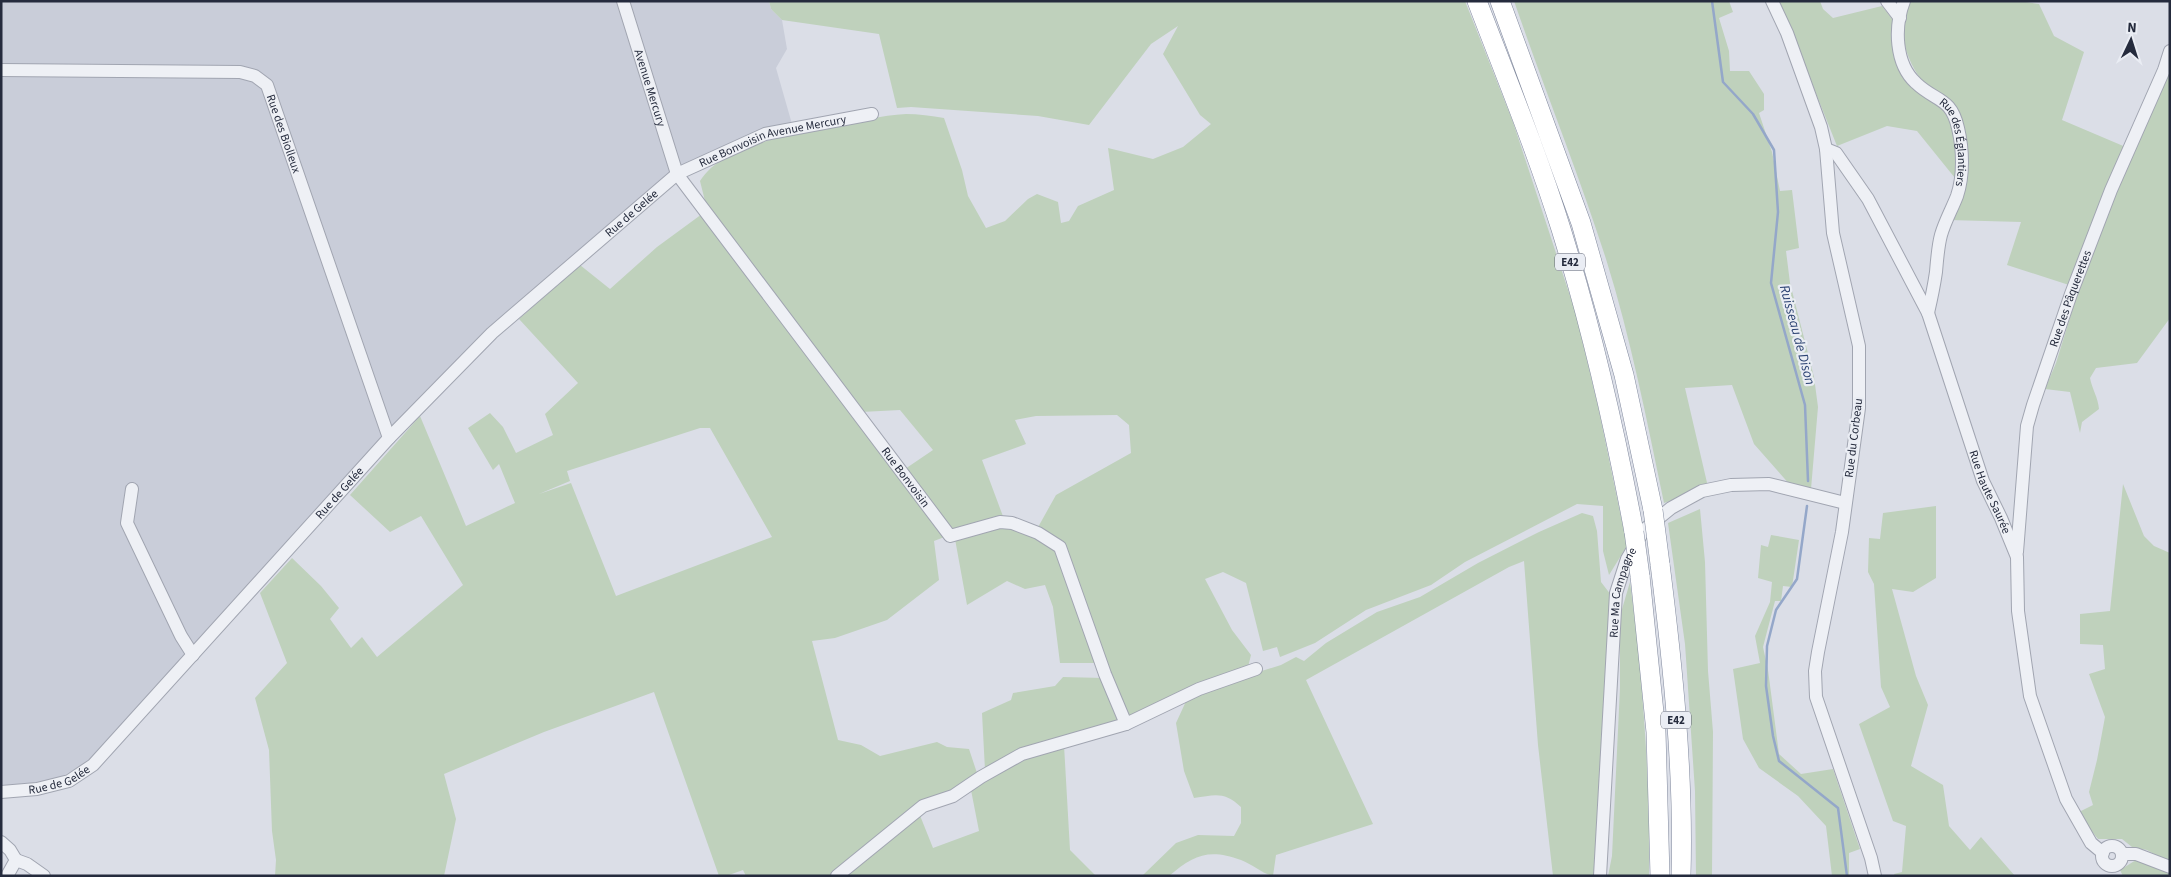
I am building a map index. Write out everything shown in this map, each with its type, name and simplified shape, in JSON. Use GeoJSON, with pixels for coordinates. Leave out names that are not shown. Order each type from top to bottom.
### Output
{"type":"FeatureCollection","features":[{"type":"Feature","properties":{"kind":"highway","name":"E42"},"geometry":{"type":"LineString","coordinates":[[1477,1],[1533,148],[1568,254],[1586,315],[1614,429],[1634,532],[1640,576],[1656,732],[1660,876]]}},
{"type":"Feature","properties":{"kind":"highway","name":"E42"},"geometry":{"type":"LineString","coordinates":[[1500,1],[1554,143],[1584,233],[1624,375],[1653,510],[1670,646],[1677,732],[1681,876]]}},
{"type":"Feature","properties":{"kind":"street","name":"Avenue Mercury"},"geometry":{"type":"LineString","coordinates":[[623,1],[677,174]]}},
{"type":"Feature","properties":{"kind":"street","name":"Rue du Corbeau"},"geometry":{"type":"LineString","coordinates":[[1772,1],[1787,32],[1821,127],[1826,149],[1833,233],[1854,315],[1860,352],[1859,408],[1842,532],[1818,652],[1816,697],[1871,858],[1874,876]]}},
{"type":"Feature","properties":{"kind":"street"},"geometry":{"type":"LineString","coordinates":[[1887,1],[1900,18]]}},
{"type":"Feature","properties":{"kind":"street","name":"Rue des Églantiers"},"geometry":{"type":"LineString","coordinates":[[1904,1],[1898,29],[1899,49],[1908,74],[1916,83],[1945,102],[1952,109],[1959,129],[1962,174],[1957,195],[1941,236],[1928,313]]}},
{"type":"Feature","properties":{"kind":"street","name":"Rue des Pâquerettes"},"geometry":{"type":"LineString","coordinates":[[2017,558],[2027,426],[2032,405],[2071,294],[2112,190],[2164,70],[2170,51]]}},
{"type":"Feature","properties":{"kind":"street","name":"Rue des Biolleux"},"geometry":{"type":"LineString","coordinates":[[1,70],[240,72],[255,76],[267,85],[389,438]]}},
{"type":"Feature","properties":{"kind":"street","name":"Rue Bonvoisin Avenue Mercury"},"geometry":{"type":"LineString","coordinates":[[677,174],[765,134],[872,114]]}},
{"type":"Feature","properties":{"kind":"street","name":"Rue Haute Saurée"},"geometry":{"type":"LineString","coordinates":[[1826,149],[1836,153],[1868,199],[1928,313],[1984,481],[2017,558],[2018,611],[2030,696],[2066,799],[2091,843],[2103,852],[2102,860],[2115,871],[2122,854]]}},
{"type":"Feature","properties":{"kind":"street","name":"Rue de Gelée"},"geometry":{"type":"LineString","coordinates":[[1,792],[37,789],[69,781],[94,765],[389,438],[492,333],[677,174]]}},
{"type":"Feature","properties":{"kind":"street","name":"Rue Bonvoisin"},"geometry":{"type":"LineString","coordinates":[[677,174],[950,536],[1000,522],[1012,523],[1038,533],[1060,547],[1105,674],[1126,724]]}},
{"type":"Feature","properties":{"kind":"street","name":"Rue Ma Campagne"},"geometry":{"type":"LineString","coordinates":[[1600,876],[1616,593],[1627,559],[1644,530],[1671,508],[1702,491],[1731,485],[1769,484],[1845,503]]}},
{"type":"Feature","properties":{"kind":"street"},"geometry":{"type":"LineString","coordinates":[[132,489],[127,523],[181,636],[193,655]]}},
{"type":"Feature","properties":{"kind":"street"},"geometry":{"type":"LineString","coordinates":[[837,876],[923,806],[953,796],[981,777],[1022,754],[1126,724],[1199,689],[1256,669]]}},
{"type":"Feature","properties":{"kind":"street"},"geometry":{"type":"LineString","coordinates":[[1,842],[10,850],[16,860],[27,864],[44,876]]}},
{"type":"Feature","properties":{"kind":"street"},"geometry":{"type":"LineString","coordinates":[[2103,852],[2106,848],[2114,846],[2122,854],[2136,854],[2170,867]]}},
{"type":"Feature","properties":{"kind":"street"},"geometry":{"type":"LineString","coordinates":[[8,876],[16,860]]}},
{"type":"Feature","properties":{"kind":"shaded area"},"geometry":{"type":"Polygon","coordinates":[[[1,1],[769,1],[771,9],[782,20],[787,49],[776,68],[792,124],[673,169],[486,331],[91,761],[51,782],[1,785],[1,1]]]}},
{"type":"Feature","properties":{"kind":"green space"},"geometry":{"type":"Polygon","coordinates":[[[769,1],[1465,1],[1513,122],[1575,311],[1598,406],[1627,546],[1609,575],[1603,551],[1603,506],[1577,504],[1465,562],[1431,585],[1366,610],[1315,643],[1280,657],[1277,647],[1263,651],[1246,583],[1223,572],[1205,579],[1232,630],[1251,655],[1248,667],[1127,719],[1061,544],[1037,529],[1056,495],[1131,453],[1129,425],[1117,415],[1036,416],[1015,420],[1026,444],[982,460],[1004,519],[957,531],[948,525],[905,469],[933,450],[900,410],[861,412],[705,201],[700,181],[711,168],[725,158],[742,149],[761,143],[879,117],[906,114],[925,115],[944,118],[962,170],[968,196],[986,228],[1005,221],[1028,199],[1037,194],[1058,202],[1061,223],[1069,221],[1078,206],[1114,190],[1108,148],[1153,159],[1183,147],[1211,124],[1200,115],[1163,54],[1178,26],[1151,44],[1089,125],[1038,116],[911,107],[897,108],[879,34],[782,20],[771,9],[769,1]]]}},
{"type":"Feature","properties":{"kind":"green space"},"geometry":{"type":"Polygon","coordinates":[[[1514,1],[1729,1],[1733,12],[1719,18],[1729,51],[1730,71],[1749,71],[1764,94],[1764,110],[1759,113],[1772,152],[1780,191],[1792,190],[1799,248],[1786,251],[1790,283],[1814,377],[1818,407],[1811,489],[1791,486],[1754,444],[1732,385],[1685,388],[1708,487],[1664,503],[1645,411],[1615,289],[1584,194],[1514,1]]]}},
{"type":"Feature","properties":{"kind":"green space"},"geometry":{"type":"Polygon","coordinates":[[[1779,1],[1820,1],[1823,9],[1833,18],[1882,6],[1893,20],[1901,63],[1948,108],[1956,126],[1959,183],[1917,131],[1887,126],[1837,146],[1779,1]]]}},
{"type":"Feature","properties":{"kind":"green space"},"geometry":{"type":"Polygon","coordinates":[[[1910,1],[2020,1],[2039,4],[2054,36],[2084,52],[2062,120],[2128,148],[2069,285],[2007,265],[2021,222],[1949,220],[1966,182],[1959,112],[1923,82],[1907,53],[1904,43],[1903,21],[1910,1]]]}},
{"type":"Feature","properties":{"kind":"green space"},"geometry":{"type":"Polygon","coordinates":[[[2170,59],[2170,318],[2137,363],[2096,368],[2090,378],[2099,409],[2082,422],[2080,433],[2070,392],[2045,389],[2056,363],[2082,279],[2170,59]]]}},
{"type":"Feature","properties":{"kind":"green space"},"geometry":{"type":"Polygon","coordinates":[[[702,214],[947,536],[934,541],[939,580],[887,620],[835,638],[812,641],[838,740],[861,745],[880,756],[937,742],[947,747],[969,749],[977,773],[852,857],[831,876],[746,876],[743,870],[726,876],[719,876],[654,692],[544,732],[444,774],[456,819],[444,876],[275,876],[276,860],[272,831],[269,750],[255,698],[287,663],[260,593],[292,558],[321,586],[339,608],[330,619],[351,648],[362,637],[377,657],[463,585],[421,516],[390,532],[350,495],[420,416],[466,526],[515,503],[499,464],[493,470],[468,428],[490,413],[503,427],[516,453],[553,435],[545,414],[578,383],[519,319],[580,265],[610,289],[657,247],[702,214]],[[700,428],[567,471],[570,481],[539,494],[571,483],[616,596],[772,537],[710,428],[700,428]]]}},
{"type":"Feature","properties":{"kind":"green space"},"geometry":{"type":"Polygon","coordinates":[[[2123,484],[2144,536],[2154,546],[2170,553],[2170,863],[2147,850],[2132,847],[2122,839],[2098,839],[2077,813],[2093,805],[2089,792],[2105,717],[2089,674],[2105,669],[2103,645],[2080,644],[2080,614],[2110,611],[2123,484]]]}},
{"type":"Feature","properties":{"kind":"green space"},"geometry":{"type":"Polygon","coordinates":[[[1936,506],[1936,578],[1913,592],[1892,589],[1916,676],[1928,705],[1911,766],[1943,785],[1949,826],[1970,850],[1981,837],[2015,876],[1895,876],[1894,874],[1902,872],[1906,826],[1893,821],[1859,724],[1890,707],[1881,687],[1874,584],[1868,572],[1869,538],[1880,539],[1883,513],[1936,506]]]}},
{"type":"Feature","properties":{"kind":"green space"},"geometry":{"type":"Polygon","coordinates":[[[1700,509],[1705,562],[1708,671],[1713,732],[1712,876],[1696,876],[1695,791],[1685,644],[1668,523],[1700,509]]]}},
{"type":"Feature","properties":{"kind":"green space"},"geometry":{"type":"Polygon","coordinates":[[[1582,513],[1593,516],[1597,531],[1601,582],[1611,595],[1597,876],[1553,876],[1538,745],[1524,561],[1509,567],[1306,680],[1373,824],[1276,855],[1273,876],[1230,856],[1210,854],[1186,863],[1169,876],[1142,876],[1176,843],[1198,835],[1234,836],[1241,823],[1241,807],[1229,798],[1214,795],[1194,798],[1184,771],[1176,723],[1188,697],[1201,690],[1281,665],[1296,657],[1304,661],[1326,643],[1377,612],[1420,597],[1478,563],[1539,532],[1582,513]]]}},
{"type":"Feature","properties":{"kind":"green space"},"geometry":{"type":"Polygon","coordinates":[[[1012,526],[1059,551],[1099,663],[1060,663],[1053,607],[1045,585],[1025,589],[1007,581],[967,605],[955,539],[1012,526]]]}},
{"type":"Feature","properties":{"kind":"green space"},"geometry":{"type":"Polygon","coordinates":[[[1771,535],[1799,540],[1792,587],[1783,586],[1781,601],[1775,601],[1763,647],[1768,670],[1779,754],[1801,774],[1833,769],[1860,849],[1849,853],[1849,876],[1832,876],[1826,826],[1798,796],[1759,768],[1743,739],[1733,669],[1760,663],[1755,636],[1770,602],[1772,582],[1758,578],[1761,545],[1768,547],[1771,535]]]}},
{"type":"Feature","properties":{"kind":"green space"},"geometry":{"type":"Polygon","coordinates":[[[1630,582],[1645,728],[1649,876],[1608,876],[1612,856],[1620,688],[1620,616],[1630,582]]]}},
{"type":"Feature","properties":{"kind":"green space"},"geometry":{"type":"Polygon","coordinates":[[[1063,677],[1103,678],[1122,721],[985,770],[982,713],[1011,700],[1013,693],[1055,686],[1063,677]]]}},
{"type":"Feature","properties":{"kind":"green space"},"geometry":{"type":"Polygon","coordinates":[[[1064,745],[1070,850],[1096,876],[843,876],[919,813],[933,848],[979,831],[971,790],[1027,755],[1064,745]]]}},
{"type":"Feature","properties":{"kind":"green space"},"geometry":{"type":"Polygon","coordinates":[[[2136,860],[2170,870],[2170,876],[2123,876],[2120,870],[2136,860]]]}},
{"type":"Feature","properties":{"kind":"waterway","name":"Ruisseau de Dison"},"geometry":{"type":"LineString","coordinates":[[1712,1],[1723,82],[1753,114],[1774,150],[1778,212],[1771,283],[1805,405],[1808,481]]}},
{"type":"Feature","properties":{"kind":"waterway","name":"Ruisseau de Dison"},"geometry":{"type":"LineString","coordinates":[[1807,506],[1797,579],[1776,610],[1767,646],[1766,686],[1773,736],[1779,761],[1838,808],[1847,876]]}}]}
